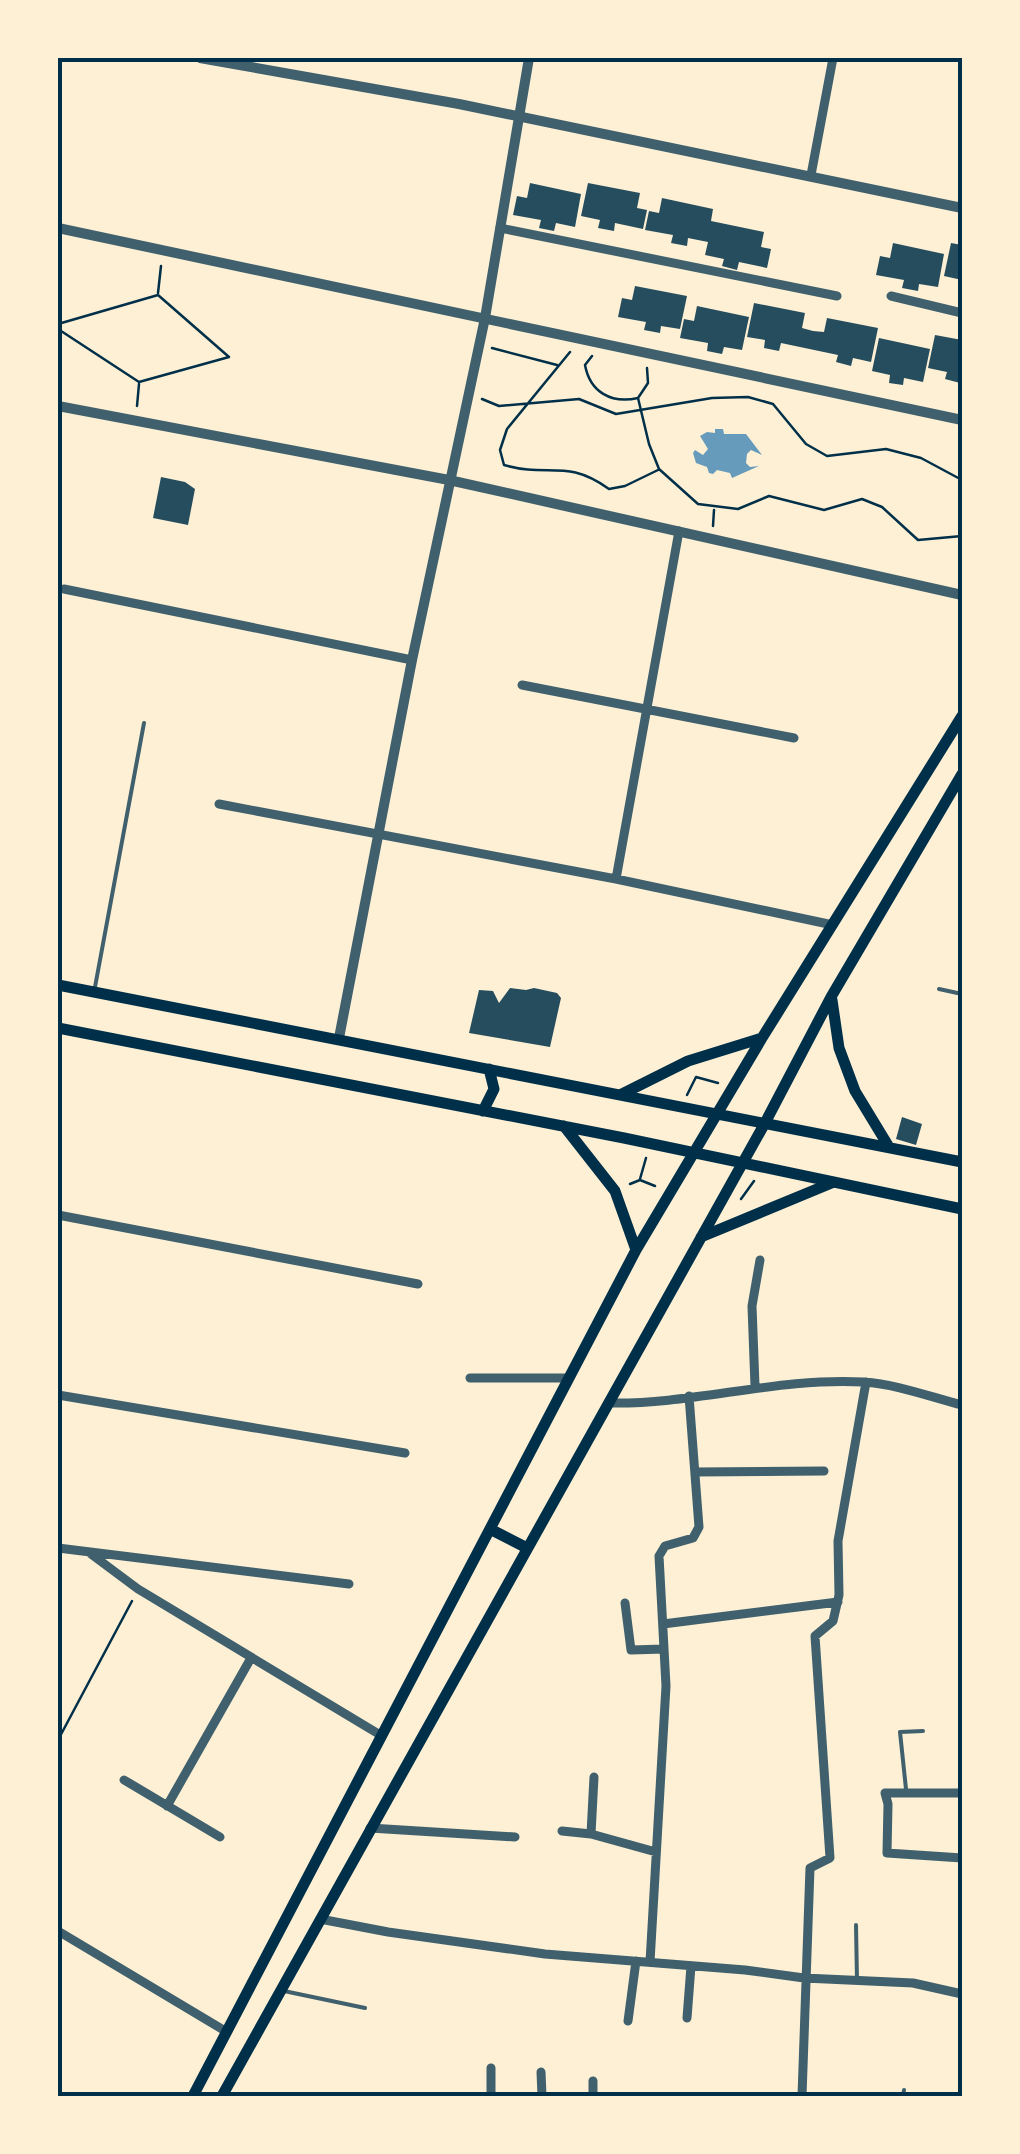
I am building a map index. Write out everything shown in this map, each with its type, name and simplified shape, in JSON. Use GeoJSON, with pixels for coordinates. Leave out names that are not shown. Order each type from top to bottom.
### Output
{"type":"FeatureCollection","features":[{"type":"Feature","properties":{"kind":"main road"},"geometry":{"type":"LineString","coordinates":[[193,2096],[636,1250],[962,716]]}},
{"type":"Feature","properties":{"kind":"main road"},"geometry":{"type":"LineString","coordinates":[[222,2096],[765,1123],[831,997],[961,777]]}},
{"type":"Feature","properties":{"kind":"main road"},"geometry":{"type":"LineString","coordinates":[[58,985],[962,1162]]}},
{"type":"Feature","properties":{"kind":"main road"},"geometry":{"type":"LineString","coordinates":[[831,997],[838,1048],[855,1091],[888,1148]]}},
{"type":"Feature","properties":{"kind":"main road"},"geometry":{"type":"LineString","coordinates":[[58,1028],[694,1152],[962,1209]]}},
{"type":"Feature","properties":{"kind":"main road"},"geometry":{"type":"LineString","coordinates":[[620,1095],[699,1057],[762,1038]]}},
{"type":"Feature","properties":{"kind":"main road"},"geometry":{"type":"LineString","coordinates":[[483,1111],[494,1089],[489,1068]]}},
{"type":"Feature","properties":{"kind":"main road"},"geometry":{"type":"LineString","coordinates":[[564,1126],[615,1192],[636,1250]]}},
{"type":"Feature","properties":{"kind":"main road"},"geometry":{"type":"LineString","coordinates":[[701,1238],[834,1182]]}},
{"type":"Feature","properties":{"kind":"main road"},"geometry":{"type":"LineString","coordinates":[[490,1529],[527,1548]]}},
{"type":"Feature","properties":{"kind":"street"},"geometry":{"type":"LineString","coordinates":[[200,58],[518,116],[962,208]]}},
{"type":"Feature","properties":{"kind":"street"},"geometry":{"type":"LineString","coordinates":[[339,1038],[412,660],[485,318],[529,58]]}},
{"type":"Feature","properties":{"kind":"street"},"geometry":{"type":"LineString","coordinates":[[811,176],[833,58]]}},
{"type":"Feature","properties":{"kind":"street"},"geometry":{"type":"LineString","coordinates":[[58,228],[962,420]]}},
{"type":"Feature","properties":{"kind":"street"},"geometry":{"type":"LineString","coordinates":[[500,228],[837,296]]}},
{"type":"Feature","properties":{"kind":"street"},"geometry":{"type":"LineString","coordinates":[[890,296],[962,313]]}},
{"type":"Feature","properties":{"kind":"street"},"geometry":{"type":"LineString","coordinates":[[58,406],[449,480],[962,594]]}},
{"type":"Feature","properties":{"kind":"street"},"geometry":{"type":"LineString","coordinates":[[616,879],[679,531]]}},
{"type":"Feature","properties":{"kind":"street"},"geometry":{"type":"LineString","coordinates":[[64,589],[412,660]]}},
{"type":"Feature","properties":{"kind":"street"},"geometry":{"type":"LineString","coordinates":[[522,685],[794,738]]}},
{"type":"Feature","properties":{"kind":"street"},"geometry":{"type":"LineString","coordinates":[[219,804],[616,879],[833,926]]}},
{"type":"Feature","properties":{"kind":"street"},"geometry":{"type":"LineString","coordinates":[[58,1215],[418,1284]]}},
{"type":"Feature","properties":{"kind":"street"},"geometry":{"type":"LineString","coordinates":[[754,1386],[752,1306],[760,1260]]}},
{"type":"Feature","properties":{"kind":"street"},"geometry":{"type":"LineString","coordinates":[[470,1378],[569,1378]]}},
{"type":"Feature","properties":{"kind":"street"},"geometry":{"type":"LineString","coordinates":[[608,1404],[643,1404],[754,1386],[866,1382],[962,1405]]}},
{"type":"Feature","properties":{"kind":"street"},"geometry":{"type":"LineString","coordinates":[[802,2096],[810,1868],[830,1858],[815,1636],[834,1620],[838,1602],[838,1541],[866,1382]]}},
{"type":"Feature","properties":{"kind":"street"},"geometry":{"type":"LineString","coordinates":[[58,1395],[405,1453]]}},
{"type":"Feature","properties":{"kind":"street"},"geometry":{"type":"LineString","coordinates":[[650,1962],[666,1686],[659,1556],[665,1546],[693,1538],[699,1527],[689,1396]]}},
{"type":"Feature","properties":{"kind":"street"},"geometry":{"type":"LineString","coordinates":[[695,1472],[824,1471]]}},
{"type":"Feature","properties":{"kind":"street"},"geometry":{"type":"LineString","coordinates":[[58,1548],[349,1584]]}},
{"type":"Feature","properties":{"kind":"street"},"geometry":{"type":"LineString","coordinates":[[91,1554],[138,1589],[382,1736]]}},
{"type":"Feature","properties":{"kind":"street"},"geometry":{"type":"LineString","coordinates":[[662,1624],[838,1602]]}},
{"type":"Feature","properties":{"kind":"street"},"geometry":{"type":"LineString","coordinates":[[624,1603],[631,1650],[664,1649]]}},
{"type":"Feature","properties":{"kind":"street"},"geometry":{"type":"LineString","coordinates":[[168,1806],[251,1658]]}},
{"type":"Feature","properties":{"kind":"street"},"geometry":{"type":"LineString","coordinates":[[591,1834],[594,1778]]}},
{"type":"Feature","properties":{"kind":"street"},"geometry":{"type":"LineString","coordinates":[[124,1780],[220,1837]]}},
{"type":"Feature","properties":{"kind":"street"},"geometry":{"type":"LineString","coordinates":[[962,1793],[885,1793],[887,1852],[962,1858]]}},
{"type":"Feature","properties":{"kind":"street"},"geometry":{"type":"LineString","coordinates":[[370,1828],[514,1836]]}},
{"type":"Feature","properties":{"kind":"street"},"geometry":{"type":"LineString","coordinates":[[562,1831],[591,1834],[656,1852]]}},
{"type":"Feature","properties":{"kind":"street"},"geometry":{"type":"LineString","coordinates":[[320,1918],[388,1932],[525,1951],[804,1978],[914,1983],[962,1994]]}},
{"type":"Feature","properties":{"kind":"street"},"geometry":{"type":"LineString","coordinates":[[58,1931],[227,2032]]}},
{"type":"Feature","properties":{"kind":"street"},"geometry":{"type":"LineString","coordinates":[[628,2021],[636,1961]]}},
{"type":"Feature","properties":{"kind":"street"},"geometry":{"type":"LineString","coordinates":[[687,2018],[691,1966]]}},
{"type":"Feature","properties":{"kind":"street"},"geometry":{"type":"LineString","coordinates":[[491,2068],[491,2096]]}},
{"type":"Feature","properties":{"kind":"street"},"geometry":{"type":"LineString","coordinates":[[541,2072],[542,2096]]}},
{"type":"Feature","properties":{"kind":"street"},"geometry":{"type":"LineString","coordinates":[[593,2081],[593,2096]]}},
{"type":"Feature","properties":{"kind":"lane"},"geometry":{"type":"LineString","coordinates":[[94,992],[144,723]]}},
{"type":"Feature","properties":{"kind":"lane"},"geometry":{"type":"LineString","coordinates":[[940,990],[962,994]]}},
{"type":"Feature","properties":{"kind":"lane"},"geometry":{"type":"LineString","coordinates":[[906,1793],[900,1732],[923,1731]]}},
{"type":"Feature","properties":{"kind":"lane"},"geometry":{"type":"LineString","coordinates":[[856,1925],[857,1981]]}},
{"type":"Feature","properties":{"kind":"lane"},"geometry":{"type":"LineString","coordinates":[[280,1990],[365,2008]]}},
{"type":"Feature","properties":{"kind":"path"},"geometry":{"type":"LineString","coordinates":[[158,295],[163,250]]}},
{"type":"Feature","properties":{"kind":"path"},"geometry":{"type":"LineString","coordinates":[[58,327],[158,295]]}},
{"type":"Feature","properties":{"kind":"path"},"geometry":{"type":"LineString","coordinates":[[58,327],[139,382],[229,357],[158,295]]}},
{"type":"Feature","properties":{"kind":"path"},"geometry":{"type":"LineString","coordinates":[[490,347],[558,365]]}},
{"type":"Feature","properties":{"kind":"path"},"geometry":{"type":"LineString","coordinates":[[570,351],[507,429],[500,450],[504,466],[526,472],[574,470],[609,489],[659,470]]}},
{"type":"Feature","properties":{"kind":"path"},"geometry":{"type":"LineString","coordinates":[[593,355],[585,365],[588,380],[603,395],[624,401],[638,398]]}},
{"type":"Feature","properties":{"kind":"path"},"geometry":{"type":"LineString","coordinates":[[647,367],[648,383],[638,398],[659,470],[698,504],[738,508],[769,496],[824,510],[862,499],[882,507],[918,540],[962,536]]}},
{"type":"Feature","properties":{"kind":"path"},"geometry":{"type":"LineString","coordinates":[[136,420],[139,382]]}},
{"type":"Feature","properties":{"kind":"path"},"geometry":{"type":"LineString","coordinates":[[479,396],[488,404],[499,406],[579,399],[616,414],[712,398],[748,397],[774,404],[806,444],[827,456],[886,449],[920,458],[962,480]]}},
{"type":"Feature","properties":{"kind":"path"},"geometry":{"type":"LineString","coordinates":[[713,522],[714,508]]}},
{"type":"Feature","properties":{"kind":"path"},"geometry":{"type":"LineString","coordinates":[[687,1094],[696,1078],[719,1083]]}},
{"type":"Feature","properties":{"kind":"path"},"geometry":{"type":"LineString","coordinates":[[640,1180],[644,1164]]}},
{"type":"Feature","properties":{"kind":"path"},"geometry":{"type":"LineString","coordinates":[[622,1188],[640,1180],[656,1186]]}},
{"type":"Feature","properties":{"kind":"path"},"geometry":{"type":"LineString","coordinates":[[739,1201],[751,1186]]}},
{"type":"Feature","properties":{"kind":"path"},"geometry":{"type":"LineString","coordinates":[[58,1740],[138,1589]]}},
{"type":"Feature","properties":{"kind":"water"},"geometry":{"type":"Polygon","coordinates":[[[715,429],[723,429],[724,434],[746,434],[762,455],[751,450],[746,463],[759,466],[732,478],[730,473],[717,470],[709,473],[707,467],[696,463],[695,450],[703,455],[708,449],[700,436],[715,433],[715,429]]]}},
{"type":"Feature","properties":{"kind":"building"},"geometry":{"type":"Polygon","coordinates":[[[530,183],[581,194],[575,227],[556,223],[554,231],[539,228],[541,220],[513,215],[517,196],[527,198],[530,183]]]}},
{"type":"Feature","properties":{"kind":"building"},"geometry":{"type":"Polygon","coordinates":[[[588,183],[640,193],[637,208],[647,210],[643,229],[615,223],[614,231],[598,228],[600,220],[581,216],[588,183]]]}},
{"type":"Feature","properties":{"kind":"building"},"geometry":{"type":"Polygon","coordinates":[[[662,198],[713,209],[711,221],[764,232],[761,247],[771,249],[767,268],[739,262],[737,270],[722,266],[724,259],[705,255],[708,242],[688,238],[687,246],[671,243],[673,235],[645,230],[649,211],[659,213],[662,198]]]}},
{"type":"Feature","properties":{"kind":"building"},"geometry":{"type":"Polygon","coordinates":[[[893,243],[944,254],[938,287],[919,284],[918,291],[902,288],[904,280],[876,275],[880,256],[890,258],[893,243]]]}},
{"type":"Feature","properties":{"kind":"building"},"geometry":{"type":"Polygon","coordinates":[[[951,243],[962,245],[962,280],[944,276],[951,243]]]}},
{"type":"Feature","properties":{"kind":"building"},"geometry":{"type":"Polygon","coordinates":[[[635,286],[687,296],[680,329],[661,326],[660,333],[644,330],[646,322],[618,317],[622,298],[632,300],[635,286]]]}},
{"type":"Feature","properties":{"kind":"building"},"geometry":{"type":"Polygon","coordinates":[[[754,303],[805,313],[802,328],[813,331],[824,332],[827,318],[878,328],[871,362],[853,358],[851,366],[836,362],[838,355],[781,343],[779,351],[764,348],[765,340],[747,337],[754,303]]]}},
{"type":"Feature","properties":{"kind":"building"},"geometry":{"type":"Polygon","coordinates":[[[697,306],[749,317],[742,350],[724,347],[722,354],[707,351],[708,343],[680,338],[684,319],[694,321],[697,306]]]}},
{"type":"Feature","properties":{"kind":"building"},"geometry":{"type":"Polygon","coordinates":[[[935,335],[962,340],[960,383],[945,379],[947,372],[928,368],[935,335]]]}},
{"type":"Feature","properties":{"kind":"building"},"geometry":{"type":"Polygon","coordinates":[[[879,338],[930,349],[923,382],[904,378],[903,385],[889,383],[890,375],[872,371],[879,338]]]}},
{"type":"Feature","properties":{"kind":"building"},"geometry":{"type":"Polygon","coordinates":[[[161,477],[185,482],[195,489],[188,525],[153,518],[161,477]]]}},
{"type":"Feature","properties":{"kind":"building"},"geometry":{"type":"Polygon","coordinates":[[[510,988],[534,988],[557,993],[561,998],[550,1047],[469,1033],[479,990],[493,991],[499,1003],[510,988]]]}},
{"type":"Feature","properties":{"kind":"building"},"geometry":{"type":"Polygon","coordinates":[[[902,1117],[922,1124],[916,1145],[896,1139],[902,1117]]]}}]}
